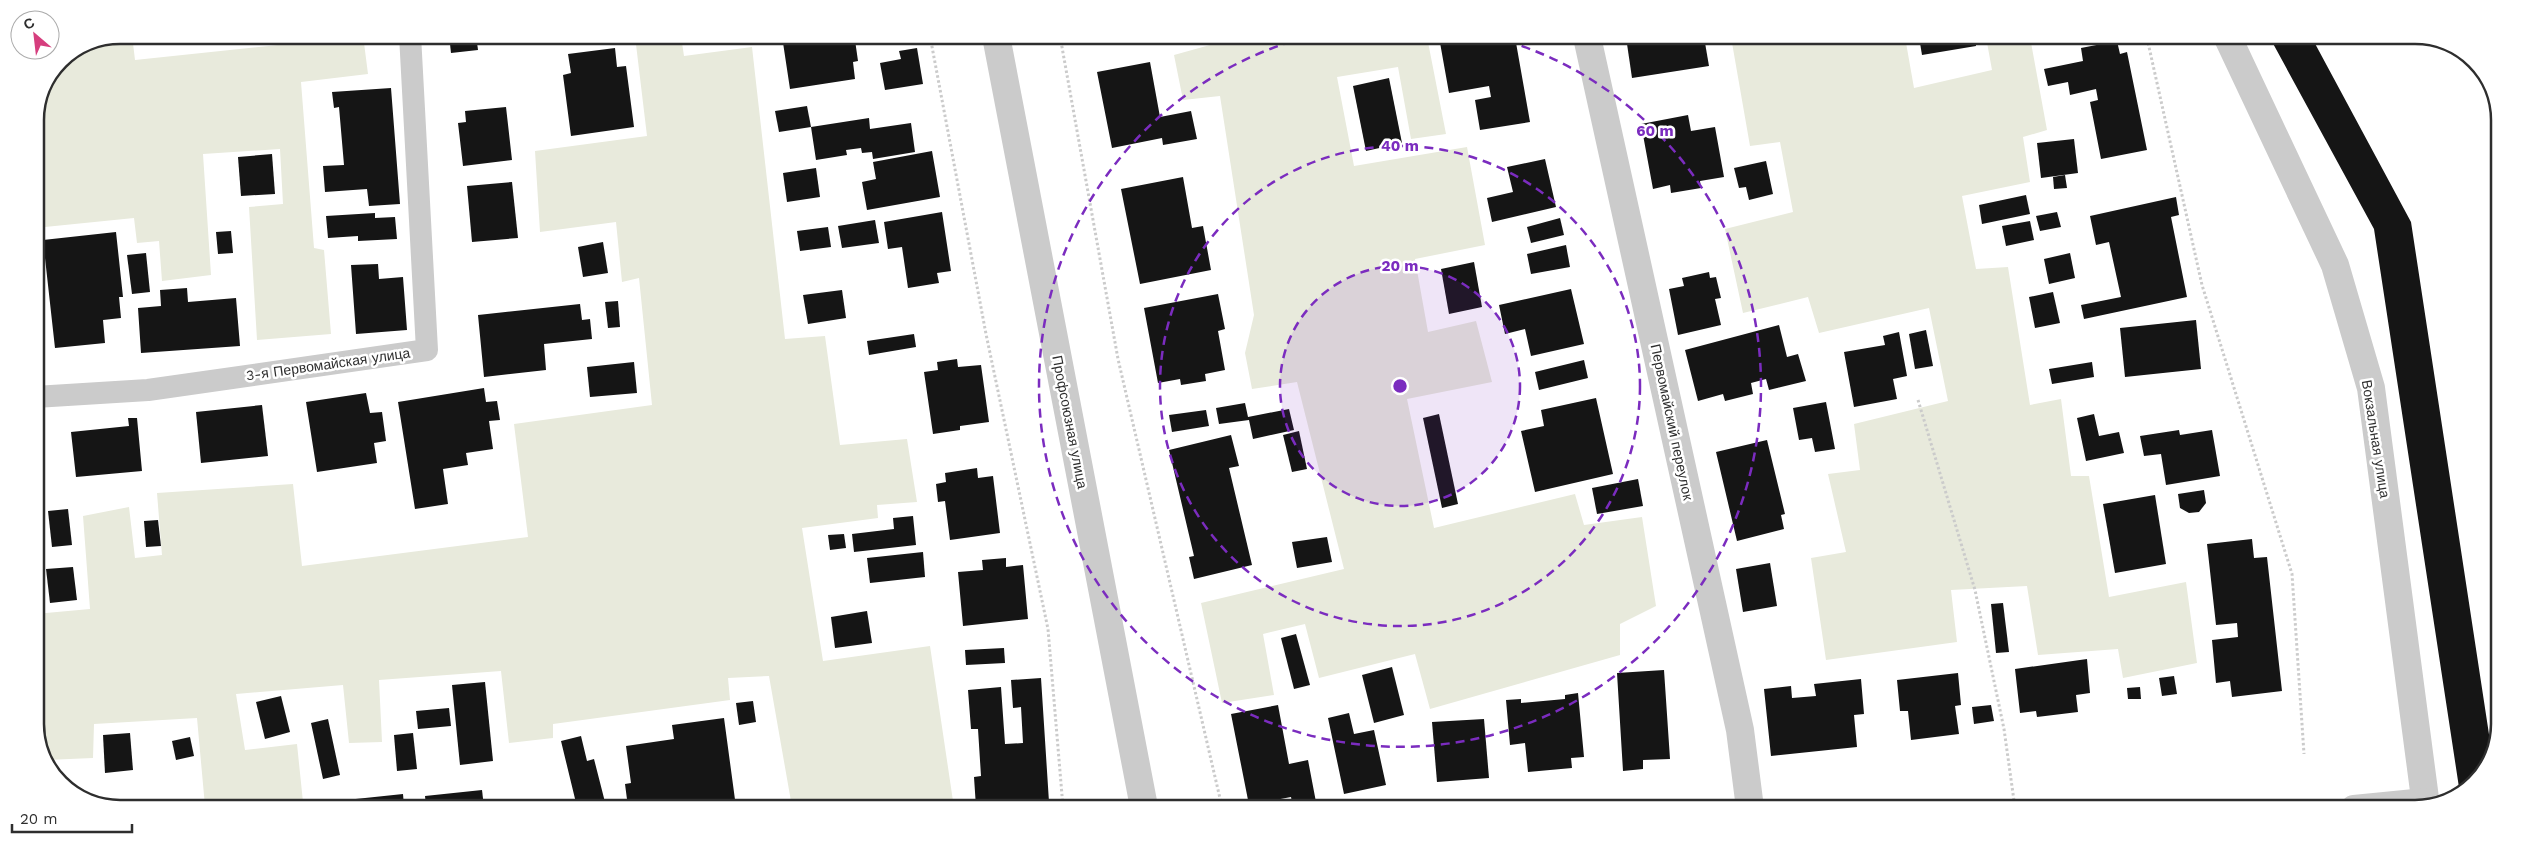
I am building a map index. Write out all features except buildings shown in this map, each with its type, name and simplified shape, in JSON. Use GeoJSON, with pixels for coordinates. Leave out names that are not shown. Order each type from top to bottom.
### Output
{"type":"FeatureCollection","features":[{"type":"Feature","properties":{"kind":"street","name":"Профсоюзная улица"},"geometry":{"type":"LineString","coordinates":[[998,44],[1143,800]]}},
{"type":"Feature","properties":{"kind":"street","name":"Первомайский переулок"},"geometry":{"type":"LineString","coordinates":[[1589,44],[1740,730],[1749,800]]}},
{"type":"Feature","properties":{"kind":"street","name":"Вокзальная улица"},"geometry":{"type":"LineString","coordinates":[[2231,44],[2335,265],[2371,388],[2425,799]]}},
{"type":"Feature","properties":{"kind":"lane","name":"3-я Первомайская улица"},"geometry":{"type":"LineString","coordinates":[[44,396],[148,390],[427,350],[410,44]]}},
{"type":"Feature","properties":{"kind":"path"},"geometry":{"type":"LineString","coordinates":[[932,44],[986,334],[1048,628],[1062,800]]}},
{"type":"Feature","properties":{"kind":"path"},"geometry":{"type":"LineString","coordinates":[[1061,44],[1118,359],[1220,800]]}},
{"type":"Feature","properties":{"kind":"path"},"geometry":{"type":"LineString","coordinates":[[2148,44],[2202,285],[2292,574],[2304,754]]}},
{"type":"Feature","properties":{"kind":"path"},"geometry":{"type":"LineString","coordinates":[[1918,400],[1975,590],[2004,729],[2013,800]]}},
{"type":"Feature","properties":{"kind":"shaded area"},"geometry":{"type":"Polygon","coordinates":[[[119,44],[133,44],[135,60],[288,44],[364,44],[368,74],[301,82],[314,248],[324,250],[331,334],[257,340],[249,207],[283,204],[280,149],[203,154],[211,275],[162,281],[159,241],[137,243],[134,218],[44,227],[45,105],[56,77],[77,56],[105,45],[119,44]]]}},
{"type":"Feature","properties":{"kind":"shaded area"},"geometry":{"type":"Polygon","coordinates":[[[636,44],[682,44],[684,56],[752,47],[785,339],[825,336],[840,445],[907,439],[917,502],[877,505],[878,518],[802,528],[823,661],[930,646],[953,800],[791,800],[769,676],[728,678],[730,700],[553,724],[553,738],[509,743],[501,671],[379,680],[382,742],[349,743],[343,685],[236,694],[245,750],[297,744],[303,800],[204,800],[197,718],[94,724],[93,758],[53,760],[48,749],[44,730],[44,613],[90,609],[83,516],[129,507],[135,558],[162,555],[157,493],[293,484],[302,566],[528,537],[514,424],[652,405],[639,278],[622,282],[616,222],[540,232],[535,151],[647,136],[636,44]]]}},
{"type":"Feature","properties":{"kind":"shaded area"},"geometry":{"type":"Polygon","coordinates":[[[1428,44],[1446,134],[1411,139],[1398,67],[1337,77],[1354,166],[1467,147],[1485,245],[1415,259],[1428,332],[1476,321],[1492,382],[1407,399],[1434,528],[1575,494],[1584,525],[1642,517],[1656,606],[1620,624],[1620,655],[1430,709],[1415,654],[1319,678],[1305,624],[1263,634],[1274,695],[1222,703],[1201,603],[1344,569],[1297,382],[1252,389],[1245,353],[1254,315],[1220,96],[1183,100],[1174,55],[1210,45],[1428,44]]]}},
{"type":"Feature","properties":{"kind":"shaded area"},"geometry":{"type":"Polygon","coordinates":[[[1732,44],[1906,44],[1914,88],[1992,70],[1987,44],[2031,44],[2047,130],[2023,137],[2030,182],[1962,196],[1976,269],[2008,267],[2030,405],[2061,399],[2071,476],[2089,476],[2109,597],[2186,582],[2197,663],[2123,678],[2118,649],[2038,655],[2027,586],[1951,590],[1957,642],[1826,660],[1811,558],[1846,552],[1828,474],[1860,470],[1854,424],[1948,401],[1929,308],[1819,333],[1808,297],[1743,313],[1725,229],[1793,212],[1780,142],[1750,146],[1732,44]]]}}]}
